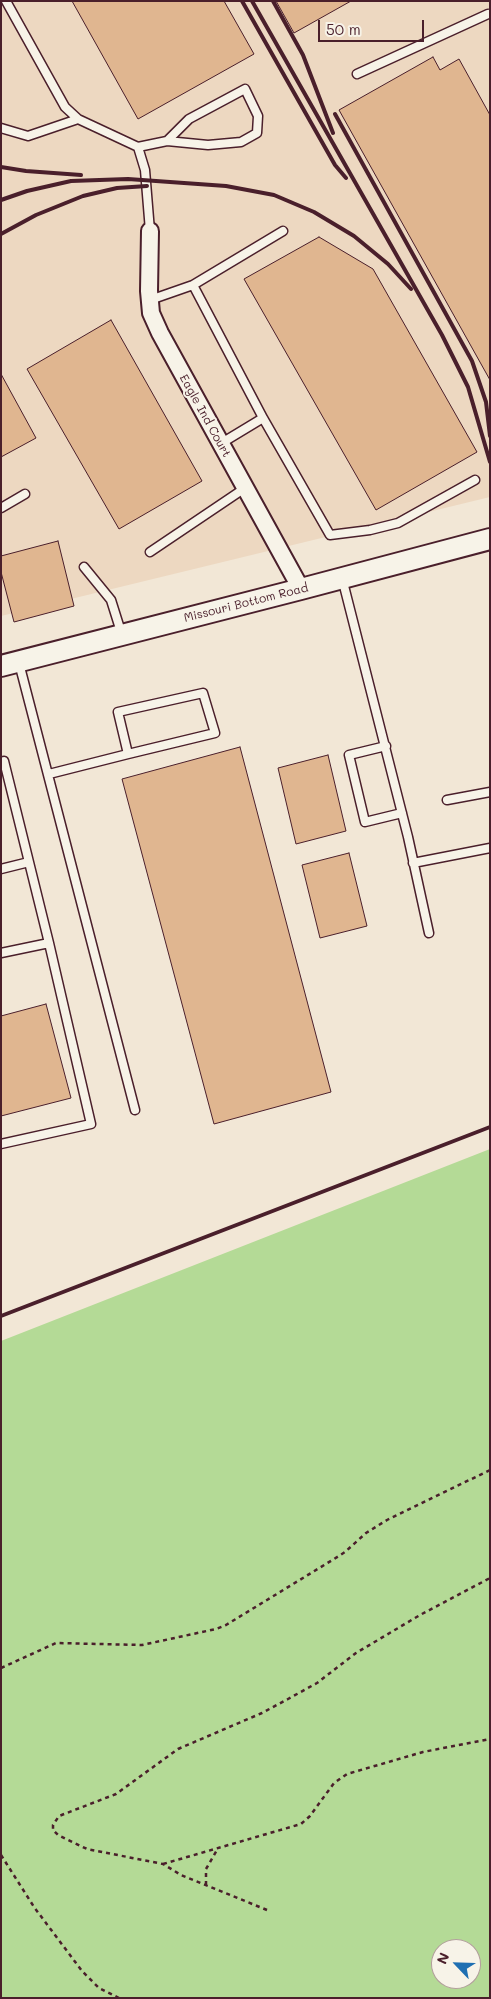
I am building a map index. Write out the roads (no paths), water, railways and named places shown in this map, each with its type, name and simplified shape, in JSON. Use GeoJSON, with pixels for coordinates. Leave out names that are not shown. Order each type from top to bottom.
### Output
{"type":"FeatureCollection","features":[{"type":"Feature","properties":{"kind":"street","name":"Eagle Ind Court"},"geometry":{"type":"LineString","coordinates":[[150,231],[151,313],[220,444],[301,590]]}},
{"type":"Feature","properties":{"kind":"street","name":"Missouri Bottom Road"},"geometry":{"type":"LineString","coordinates":[[10,663],[301,590],[490,539]]}},
{"type":"Feature","properties":{"kind":"lane"},"geometry":{"type":"LineString","coordinates":[[6,1],[65,107],[78,119],[138,147],[167,142],[208,145],[240,142],[257,133],[258,116],[245,89],[189,119],[167,142]]}},
{"type":"Feature","properties":{"kind":"lane"},"geometry":{"type":"LineString","coordinates":[[357,74],[489,15]]}},
{"type":"Feature","properties":{"kind":"lane"},"geometry":{"type":"LineString","coordinates":[[1,128],[28,136],[78,119]]}},
{"type":"Feature","properties":{"kind":"lane"},"geometry":{"type":"LineString","coordinates":[[138,147],[146,170],[150,231]]}},
{"type":"Feature","properties":{"kind":"lane"},"geometry":{"type":"LineString","coordinates":[[150,300],[193,285],[283,231]]}},
{"type":"Feature","properties":{"kind":"lane"},"geometry":{"type":"LineString","coordinates":[[193,285],[263,418],[330,535],[370,530],[398,522],[475,480]]}},
{"type":"Feature","properties":{"kind":"lane"},"geometry":{"type":"LineString","coordinates":[[220,444],[263,418]]}},
{"type":"Feature","properties":{"kind":"lane"},"geometry":{"type":"LineString","coordinates":[[150,552],[245,488]]}},
{"type":"Feature","properties":{"kind":"lane"},"geometry":{"type":"LineString","coordinates":[[1,508],[25,494]]}},
{"type":"Feature","properties":{"kind":"lane"},"geometry":{"type":"LineString","coordinates":[[84,567],[111,600],[122,635]]}},
{"type":"Feature","properties":{"kind":"lane"},"geometry":{"type":"LineString","coordinates":[[342,578],[386,746],[428,933]]}},
{"type":"Feature","properties":{"kind":"lane"},"geometry":{"type":"LineString","coordinates":[[10,663],[49,774],[135,1110]]}},
{"type":"Feature","properties":{"kind":"lane"},"geometry":{"type":"LineString","coordinates":[[49,774],[215,733],[203,692],[118,712],[128,754]]}},
{"type":"Feature","properties":{"kind":"lane"},"geometry":{"type":"LineString","coordinates":[[386,746],[349,755],[360,803],[365,822],[402,813]]}},
{"type":"Feature","properties":{"kind":"lane"},"geometry":{"type":"LineString","coordinates":[[1,762],[4,761],[91,1124],[1,1144]]}},
{"type":"Feature","properties":{"kind":"lane"},"geometry":{"type":"LineString","coordinates":[[447,800],[490,792]]}},
{"type":"Feature","properties":{"kind":"lane"},"geometry":{"type":"LineString","coordinates":[[413,863],[490,848]]}},
{"type":"Feature","properties":{"kind":"lane"},"geometry":{"type":"LineString","coordinates":[[1,869],[29,862]]}},
{"type":"Feature","properties":{"kind":"lane"},"geometry":{"type":"LineString","coordinates":[[1,953],[49,943]]}},
{"type":"Feature","properties":{"kind":"railway"},"geometry":{"type":"LineString","coordinates":[[242,1],[335,165],[346,178]]}},
{"type":"Feature","properties":{"kind":"railway"},"geometry":{"type":"LineString","coordinates":[[252,1],[442,335],[468,387],[490,462]]}},
{"type":"Feature","properties":{"kind":"railway"},"geometry":{"type":"LineString","coordinates":[[273,1],[303,55],[333,133]]}},
{"type":"Feature","properties":{"kind":"railway"},"geometry":{"type":"LineString","coordinates":[[335,114],[472,361],[486,402],[490,436]]}},
{"type":"Feature","properties":{"kind":"railway"},"geometry":{"type":"LineString","coordinates":[[1,167],[81,175]]}},
{"type":"Feature","properties":{"kind":"railway"},"geometry":{"type":"LineString","coordinates":[[1,200],[27,191],[71,181],[128,179],[226,186],[274,195],[314,212],[354,236],[388,264],[411,289]]}},
{"type":"Feature","properties":{"kind":"railway"},"geometry":{"type":"LineString","coordinates":[[1,234],[36,215],[83,196],[117,188],[147,186]]}},
{"type":"Feature","properties":{"kind":"railway"},"geometry":{"type":"LineString","coordinates":[[1,1316],[490,1127]]}}]}
